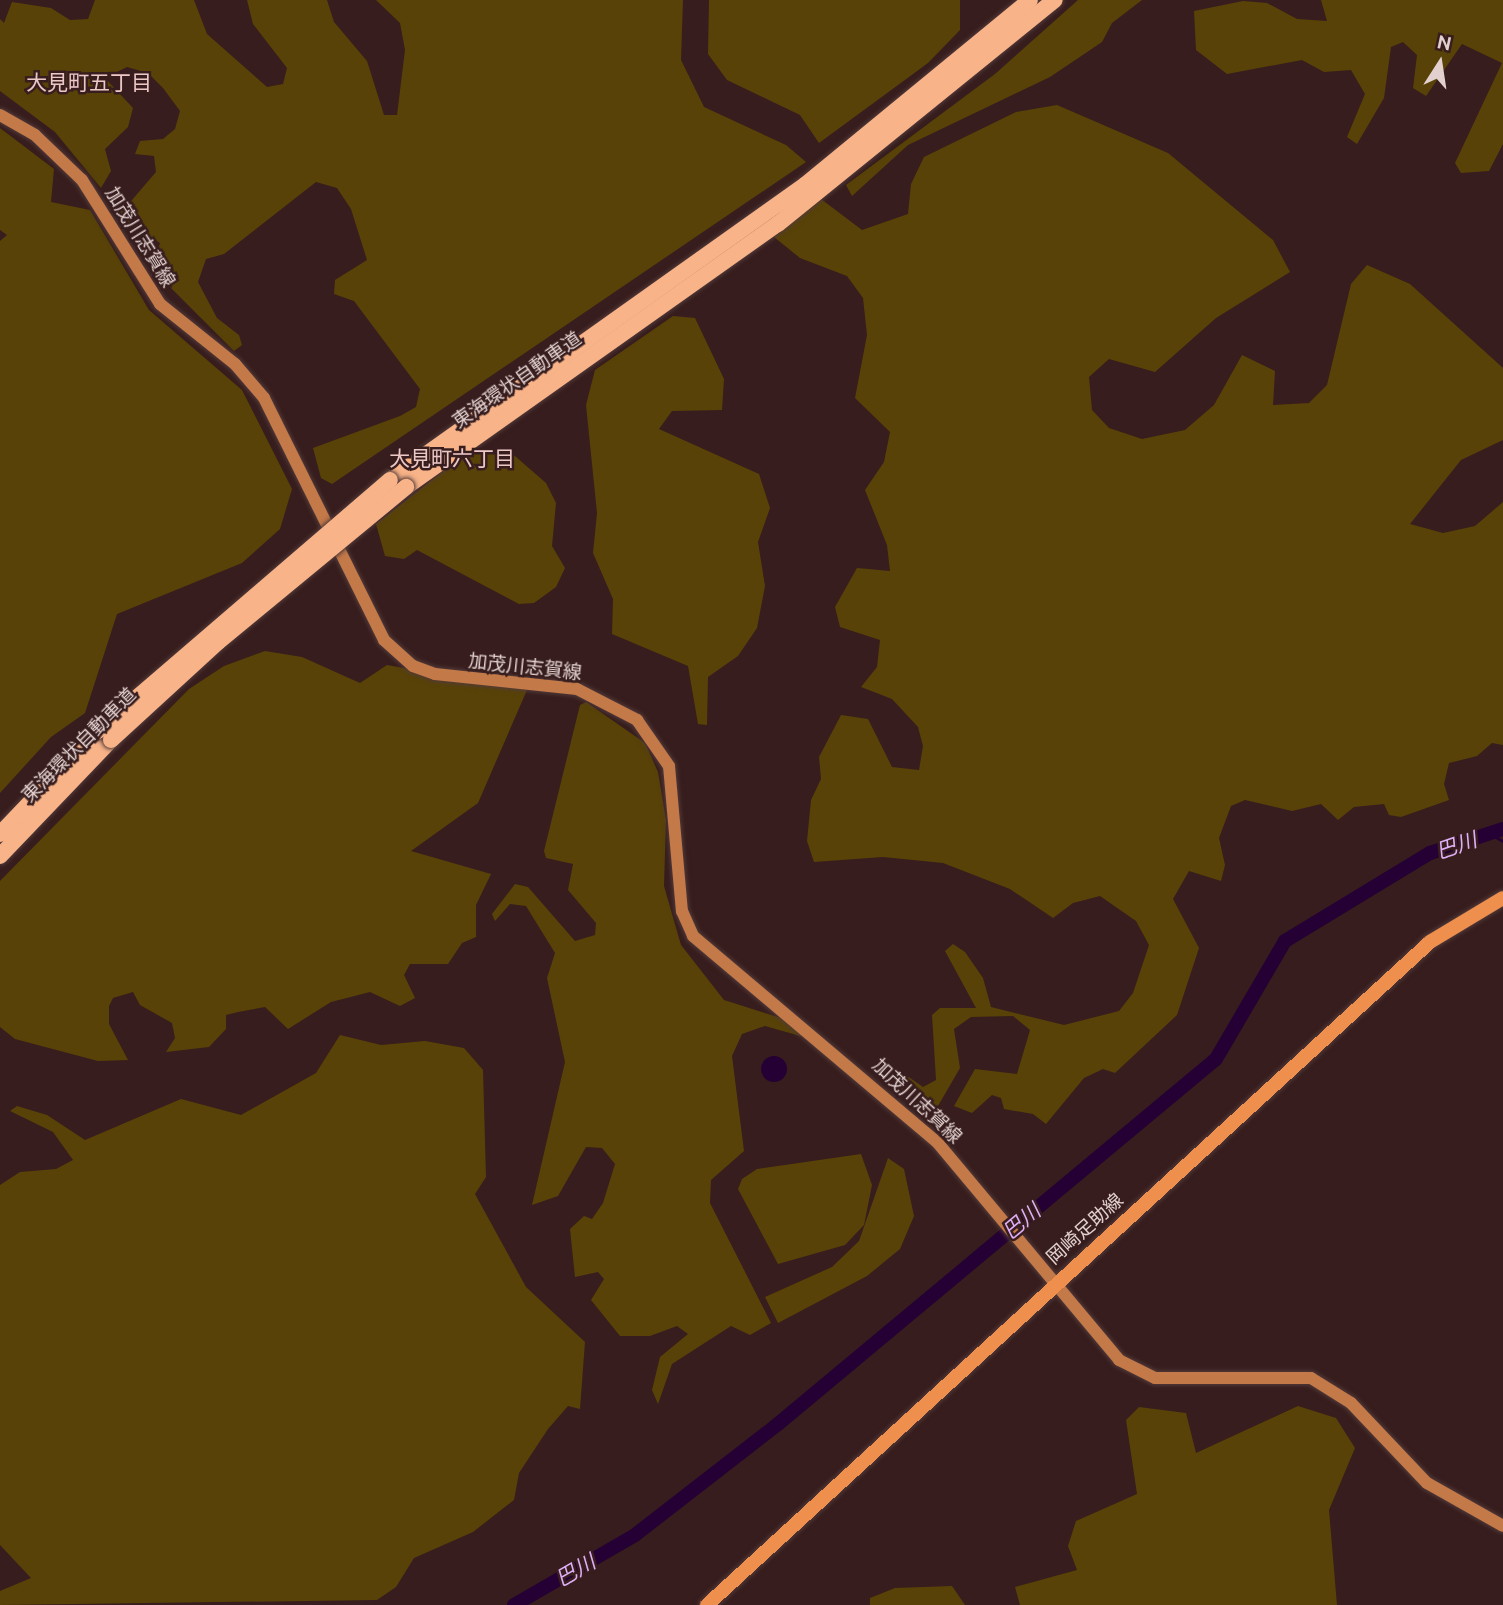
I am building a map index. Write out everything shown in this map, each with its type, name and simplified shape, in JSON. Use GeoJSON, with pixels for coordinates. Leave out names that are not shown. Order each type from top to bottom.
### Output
{"type":"FeatureCollection","features":[{"type":"Feature","properties":{"kind":"highway","name":"東海環状自動車道"},"geometry":{"type":"LineString","coordinates":[[0,834],[390,480],[806,185],[1030,0]]}},
{"type":"Feature","properties":{"kind":"highway","name":"東海環状自動車道"},"geometry":{"type":"LineString","coordinates":[[0,856],[105,736],[406,487],[778,223],[1055,0]]}},
{"type":"Feature","properties":{"kind":"main road","name":"加茂川志賀線"},"geometry":{"type":"LineString","coordinates":[[0,116],[35,135],[82,180],[160,304],[235,364],[264,398],[384,640],[414,666],[435,674],[577,689],[637,720],[669,766],[682,911],[693,936],[908,1114],[979,1193],[1113,1354],[1145,1376],[1286,1373],[1326,1384],[1427,1483],[1503,1526]]}},
{"type":"Feature","properties":{"kind":"main road","name":"岡崎足助線"},"geometry":{"type":"LineString","coordinates":[[706,1605],[1053,1284],[1430,942],[1503,898]]}},
{"type":"Feature","properties":{"kind":"shaded area"},"geometry":{"type":"Polygon","coordinates":[[[95,0],[194,0],[207,34],[267,87],[283,84],[287,68],[253,24],[247,0],[327,0],[334,22],[367,61],[384,115],[397,115],[405,50],[400,23],[376,0],[683,0],[681,60],[704,107],[786,145],[806,162],[332,484],[321,478],[313,448],[400,416],[416,407],[420,389],[354,301],[334,294],[335,280],[367,260],[351,209],[337,188],[316,182],[224,254],[206,259],[198,282],[217,318],[239,335],[242,345],[234,351],[165,282],[154,263],[160,243],[120,217],[113,203],[116,197],[126,207],[156,172],[154,156],[135,154],[140,141],[163,139],[175,129],[180,111],[163,88],[148,73],[127,67],[105,78],[133,108],[128,127],[105,149],[111,171],[101,188],[55,132],[0,91],[0,19],[4,23],[12,2],[51,8],[70,20],[88,19],[95,0]]]}},
{"type":"Feature","properties":{"kind":"shaded area"},"geometry":{"type":"Polygon","coordinates":[[[709,0],[960,0],[960,30],[928,63],[819,143],[800,115],[727,80],[708,54],[709,0]]]}},
{"type":"Feature","properties":{"kind":"shaded area"},"geometry":{"type":"Polygon","coordinates":[[[1078,0],[1142,0],[1112,23],[1102,42],[1050,77],[908,145],[852,196],[846,185],[995,74],[1078,0]]]}},
{"type":"Feature","properties":{"kind":"shaded area"},"geometry":{"type":"Polygon","coordinates":[[[1321,0],[1503,0],[1503,144],[1489,171],[1461,173],[1455,163],[1502,63],[1462,44],[1426,96],[1413,88],[1417,55],[1403,42],[1391,47],[1384,98],[1357,144],[1347,137],[1365,94],[1351,70],[1324,72],[1302,60],[1227,74],[1196,50],[1194,11],[1243,1],[1267,3],[1297,19],[1327,21],[1321,0]]]}},
{"type":"Feature","properties":{"kind":"shaded area"},"geometry":{"type":"Polygon","coordinates":[[[1057,105],[1168,153],[1273,240],[1290,272],[1216,318],[1155,372],[1109,359],[1089,377],[1092,410],[1109,428],[1142,439],[1185,430],[1214,405],[1242,355],[1275,371],[1273,405],[1309,403],[1327,385],[1351,284],[1367,265],[1410,284],[1503,368],[1503,440],[1461,460],[1410,524],[1443,533],[1475,526],[1503,502],[1503,745],[1492,743],[1477,756],[1449,763],[1444,784],[1449,800],[1401,817],[1389,815],[1384,804],[1354,807],[1338,820],[1321,804],[1292,811],[1245,800],[1231,806],[1219,838],[1225,865],[1221,881],[1189,871],[1173,899],[1199,948],[1177,1015],[1115,1073],[1103,1069],[1084,1078],[1046,1124],[1033,1114],[1004,1109],[1001,1098],[992,1095],[972,1113],[954,1106],[975,1069],[1017,1074],[1030,1030],[1013,1016],[971,1017],[954,1029],[960,1068],[938,1106],[912,1101],[895,1081],[893,1074],[903,1073],[923,1087],[936,1080],[932,1015],[940,1008],[976,1008],[945,951],[953,944],[965,952],[983,978],[991,1007],[1064,1025],[1119,1011],[1133,993],[1149,945],[1136,921],[1100,896],[1073,903],[1053,918],[1010,889],[943,863],[883,857],[814,862],[807,841],[811,800],[821,779],[819,757],[841,715],[868,719],[892,767],[919,770],[923,746],[918,727],[892,699],[861,687],[877,667],[880,640],[840,627],[835,607],[857,568],[890,571],[887,545],[865,490],[884,462],[890,432],[855,398],[867,335],[863,298],[847,276],[800,258],[774,237],[821,199],[862,230],[908,214],[911,184],[924,157],[1016,112],[1057,105]]]}},
{"type":"Feature","properties":{"kind":"shaded area"},"geometry":{"type":"Polygon","coordinates":[[[0,128],[54,169],[51,202],[90,210],[149,310],[242,390],[292,489],[280,529],[242,563],[117,614],[85,713],[51,737],[0,793],[0,241],[7,235],[0,230],[0,128]]]}},
{"type":"Feature","properties":{"kind":"shaded area"},"geometry":{"type":"Polygon","coordinates":[[[673,316],[695,318],[724,379],[722,410],[672,411],[659,429],[759,474],[770,508],[758,542],[765,586],[757,628],[738,656],[708,677],[707,725],[698,724],[688,666],[612,634],[613,599],[593,553],[597,513],[586,405],[595,370],[673,316]]]}},
{"type":"Feature","properties":{"kind":"shaded area"},"geometry":{"type":"Polygon","coordinates":[[[470,450],[508,450],[546,483],[556,503],[552,546],[565,568],[556,587],[534,603],[519,604],[417,550],[404,559],[385,556],[376,524],[470,450]]]}},
{"type":"Feature","properties":{"kind":"shaded area"},"geometry":{"type":"Polygon","coordinates":[[[265,651],[302,657],[360,683],[387,665],[527,690],[478,803],[411,851],[491,874],[476,905],[476,937],[462,943],[448,964],[410,964],[404,975],[415,998],[400,1006],[370,992],[331,1002],[288,1029],[265,1007],[238,1012],[226,1015],[226,1029],[209,1047],[166,1052],[175,1038],[172,1023],[140,1005],[133,992],[113,998],[109,1006],[109,1024],[128,1060],[98,1061],[15,1039],[0,1027],[0,881],[189,689],[224,666],[265,651]]]}},
{"type":"Feature","properties":{"kind":"shaded area"},"geometry":{"type":"Polygon","coordinates":[[[586,702],[645,743],[658,772],[666,820],[664,886],[681,945],[724,1000],[787,1020],[811,1039],[765,1026],[742,1034],[732,1056],[744,1151],[711,1180],[710,1203],[771,1323],[750,1335],[731,1326],[672,1364],[658,1404],[652,1390],[660,1357],[688,1334],[677,1326],[650,1336],[620,1336],[591,1300],[604,1279],[598,1272],[575,1277],[570,1229],[584,1216],[592,1219],[603,1203],[615,1164],[602,1148],[586,1147],[558,1196],[532,1205],[565,1062],[547,978],[555,953],[526,906],[510,904],[495,921],[492,914],[515,884],[528,887],[575,941],[595,935],[596,923],[568,890],[573,864],[546,858],[544,851],[580,705],[586,702]]]}},
{"type":"Feature","properties":{"kind":"shaded area"},"geometry":{"type":"Polygon","coordinates":[[[340,1035],[381,1045],[425,1041],[464,1048],[483,1070],[486,1177],[475,1194],[526,1287],[585,1342],[580,1409],[568,1406],[548,1429],[519,1473],[514,1500],[473,1532],[414,1558],[396,1587],[377,1600],[0,1605],[0,1591],[31,1578],[0,1545],[0,1185],[20,1172],[56,1169],[73,1160],[53,1132],[10,1111],[17,1106],[47,1115],[85,1140],[181,1099],[241,1115],[316,1073],[340,1035]]]}},
{"type":"Feature","properties":{"kind":"shaded area"},"geometry":{"type":"Polygon","coordinates":[[[774,1056],[783,1060],[787,1069],[783,1078],[774,1082],[765,1078],[761,1069],[765,1060],[774,1056]]]}},
{"type":"Feature","properties":{"kind":"shaded area"},"geometry":{"type":"Polygon","coordinates":[[[861,1154],[872,1185],[864,1225],[845,1245],[778,1264],[738,1189],[742,1179],[757,1169],[861,1154]]]}},
{"type":"Feature","properties":{"kind":"shaded area"},"geometry":{"type":"Polygon","coordinates":[[[888,1158],[904,1169],[914,1216],[900,1249],[867,1276],[778,1323],[765,1297],[832,1267],[859,1241],[888,1158]]]}},
{"type":"Feature","properties":{"kind":"shaded area"},"geometry":{"type":"Polygon","coordinates":[[[1298,1406],[1336,1418],[1355,1448],[1329,1510],[1337,1605],[1020,1605],[1015,1587],[1077,1570],[1068,1546],[1076,1521],[1137,1494],[1126,1420],[1139,1407],[1186,1413],[1196,1453],[1298,1406]]]}},
{"type":"Feature","properties":{"kind":"shaded area"},"geometry":{"type":"Polygon","coordinates":[[[952,1586],[965,1605],[870,1605],[870,1598],[895,1588],[952,1586]]]}},
{"type":"Feature","properties":{"kind":"waterway","name":"巴川"},"geometry":{"type":"LineString","coordinates":[[514,1605],[635,1535],[778,1424],[1216,1059],[1285,941],[1430,853],[1503,829]]}},
{"type":"Feature","properties":{"kind":"waterway","name":"巴川"},"geometry":{"type":"LineString","coordinates":[[1485,831],[1503,841]]}},
{"type":"Feature","properties":{"kind":"district","name":"大見町五丁目"},"geometry":{"type":"Point","coordinates":[89,82]}},
{"type":"Feature","properties":{"kind":"district","name":"大見町六丁目"},"geometry":{"type":"Point","coordinates":[452,458]}}]}
